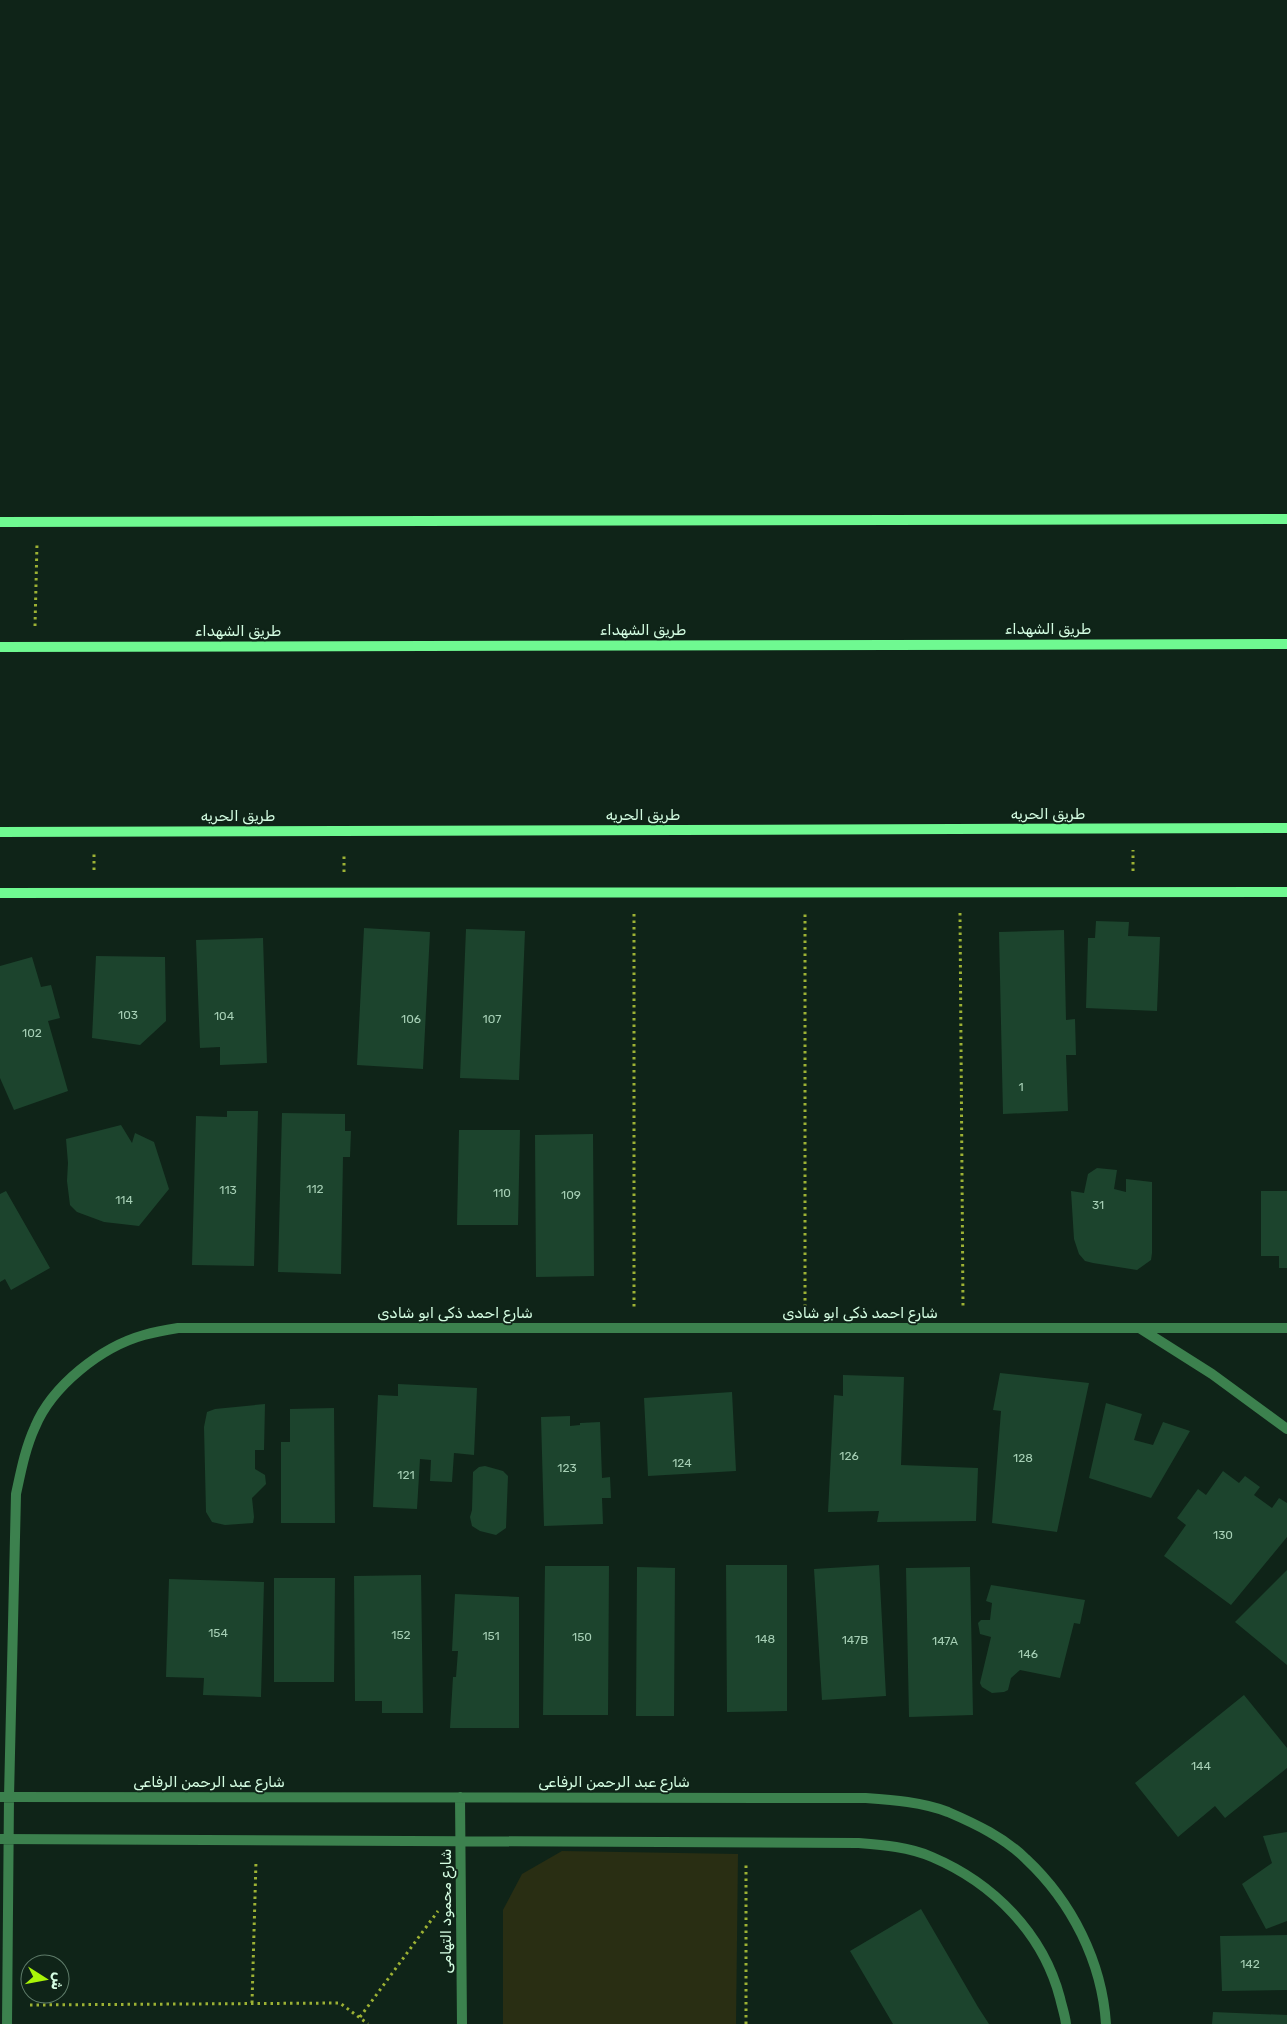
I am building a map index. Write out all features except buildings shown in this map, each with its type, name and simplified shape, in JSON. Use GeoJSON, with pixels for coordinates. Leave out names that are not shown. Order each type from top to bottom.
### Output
{"type":"FeatureCollection","features":[{"type":"Feature","properties":{"kind":"street"},"geometry":{"type":"LineString","coordinates":[[0,522],[1287,519]]}},
{"type":"Feature","properties":{"kind":"street","name":"طريق الشهداء"},"geometry":{"type":"LineString","coordinates":[[0,647],[1287,644]]}},
{"type":"Feature","properties":{"kind":"street","name":"طريق الحريه"},"geometry":{"type":"LineString","coordinates":[[0,832],[1287,828]]}},
{"type":"Feature","properties":{"kind":"street"},"geometry":{"type":"LineString","coordinates":[[0,893],[1287,892]]}},
{"type":"Feature","properties":{"kind":"street","name":"شارع احمد ذكى ابو شادى"},"geometry":{"type":"LineString","coordinates":[[7,2024],[5,1797],[16,1494],[23,1459],[36,1425],[55,1395],[80,1369],[110,1349],[143,1335],[178,1328],[1287,1328]]}},
{"type":"Feature","properties":{"kind":"street"},"geometry":{"type":"LineString","coordinates":[[1140,1328],[1212,1374],[1287,1429]]}},
{"type":"Feature","properties":{"kind":"street","name":"شارع عبد الرحمن الرفاعى"},"geometry":{"type":"LineString","coordinates":[[5,1797],[865,1798],[902,1800],[946,1812],[988,1831],[1026,1858],[1057,1892],[1081,1931],[1098,1975],[1106,2024]]}},
{"type":"Feature","properties":{"kind":"street","name":"شارع محمود التهامى"},"geometry":{"type":"LineString","coordinates":[[460,1797],[462,2024]]}},
{"type":"Feature","properties":{"kind":"street"},"geometry":{"type":"LineString","coordinates":[[5,1839],[746,1842],[858,1843],[895,1846],[930,1856],[964,1872],[1000,1900],[1019,1920],[1041,1950],[1056,1984],[1066,2024]]}},
{"type":"Feature","properties":{"kind":"path"},"geometry":{"type":"LineString","coordinates":[[35,647],[37,522]]}},
{"type":"Feature","properties":{"kind":"path"},"geometry":{"type":"LineString","coordinates":[[1132,892],[1133,829]]}},
{"type":"Feature","properties":{"kind":"path"},"geometry":{"type":"LineString","coordinates":[[344,831],[344,893]]}},
{"type":"Feature","properties":{"kind":"path"},"geometry":{"type":"LineString","coordinates":[[93,893],[94,832]]}},
{"type":"Feature","properties":{"kind":"path"},"geometry":{"type":"LineString","coordinates":[[959,892],[963,1328]]}},
{"type":"Feature","properties":{"kind":"path"},"geometry":{"type":"LineString","coordinates":[[634,893],[634,1328]]}},
{"type":"Feature","properties":{"kind":"path"},"geometry":{"type":"LineString","coordinates":[[805,893],[805,1328]]}},
{"type":"Feature","properties":{"kind":"path"},"geometry":{"type":"LineString","coordinates":[[252,2003],[256,1840]]}},
{"type":"Feature","properties":{"kind":"path"},"geometry":{"type":"LineString","coordinates":[[746,1842],[746,2024]]}},
{"type":"Feature","properties":{"kind":"path"},"geometry":{"type":"LineString","coordinates":[[360,2017],[438,1910]]}},
{"type":"Feature","properties":{"kind":"path"},"geometry":{"type":"LineString","coordinates":[[7,2005],[340,2003],[368,2024]]}},
{"type":"Feature","properties":{"kind":"green space"},"geometry":{"type":"Polygon","coordinates":[[[562,1851],[738,1854],[736,2024],[503,2024],[503,1910],[522,1874],[562,1851]]]}}]}
